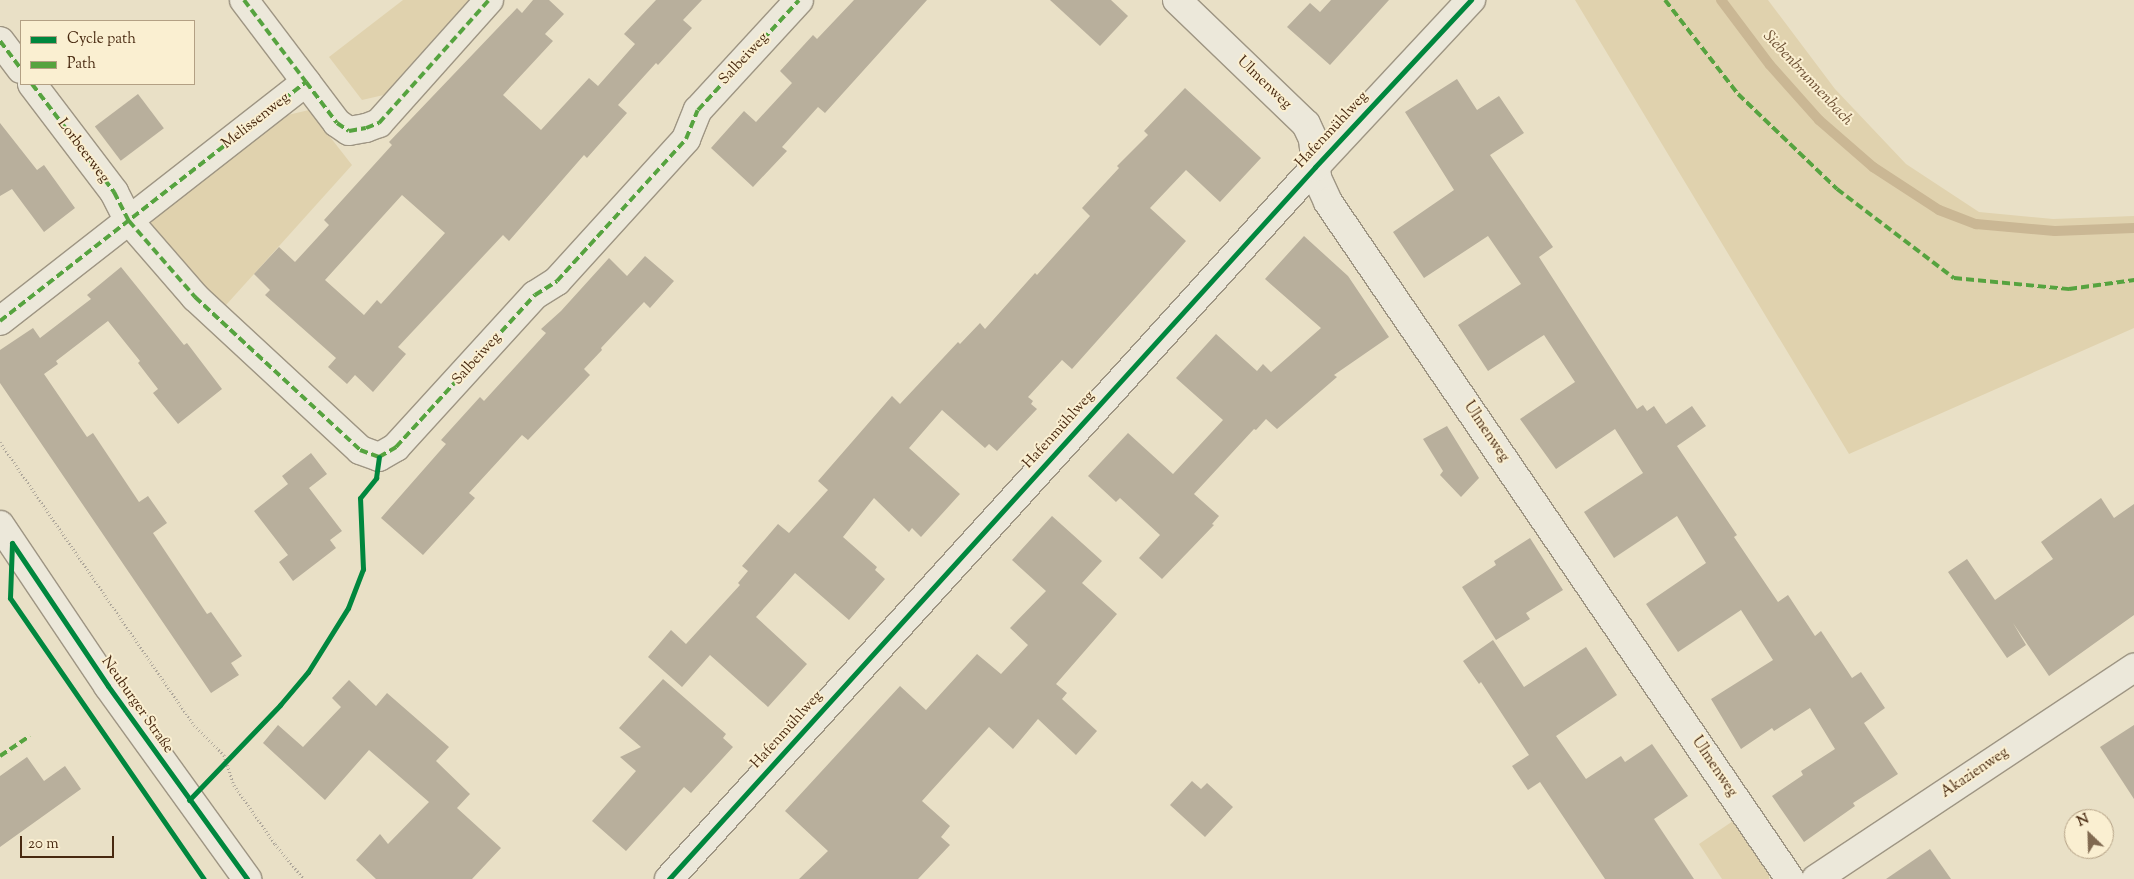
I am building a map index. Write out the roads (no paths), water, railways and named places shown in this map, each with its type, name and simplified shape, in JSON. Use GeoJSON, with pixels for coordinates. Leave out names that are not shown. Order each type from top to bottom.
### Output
{"type":"FeatureCollection","features":[{"type":"Feature","properties":{"kind":"street"},"geometry":{"type":"LineString","coordinates":[[244,0],[337,123],[349,131],[379,123],[489,0]]}},
{"type":"Feature","properties":{"kind":"street","name":"Salbeiweg"},"geometry":{"type":"LineString","coordinates":[[129,221],[204,305],[360,450],[379,457],[396,447],[535,294],[557,281],[686,139],[698,110],[799,0]]}},
{"type":"Feature","properties":{"kind":"street","name":"Ulmenweg"},"geometry":{"type":"LineString","coordinates":[[1177,0],[1306,124],[1313,140],[1315,167],[1322,191],[1328,202],[1790,879]]}},
{"type":"Feature","properties":{"kind":"street","name":"Hafenmühlweg"},"geometry":{"type":"LineString","coordinates":[[668,879],[1315,167],[1471,0]]}},
{"type":"Feature","properties":{"kind":"street"},"geometry":{"type":"LineString","coordinates":[[0,41],[20,68]]}},
{"type":"Feature","properties":{"kind":"street","name":"Melissenweg"},"geometry":{"type":"LineString","coordinates":[[0,321],[306,82]]}},
{"type":"Feature","properties":{"kind":"street","name":"Lorbeerweg"},"geometry":{"type":"LineString","coordinates":[[33,85],[114,192],[129,221]]}},
{"type":"Feature","properties":{"kind":"street","name":"Neuburger Straße"},"geometry":{"type":"LineString","coordinates":[[4,540],[247,879]]}},
{"type":"Feature","properties":{"kind":"street","name":"Akazienweg"},"geometry":{"type":"LineString","coordinates":[[1816,879],[2134,668]]}},
{"type":"Feature","properties":{"kind":"waterway","name":"Siebenbrunnenbach"},"geometry":{"type":"LineString","coordinates":[[1721,0],[1770,65],[1819,120],[1873,167],[1939,210],[1976,224],[2055,231],[2134,228]]}}]}
